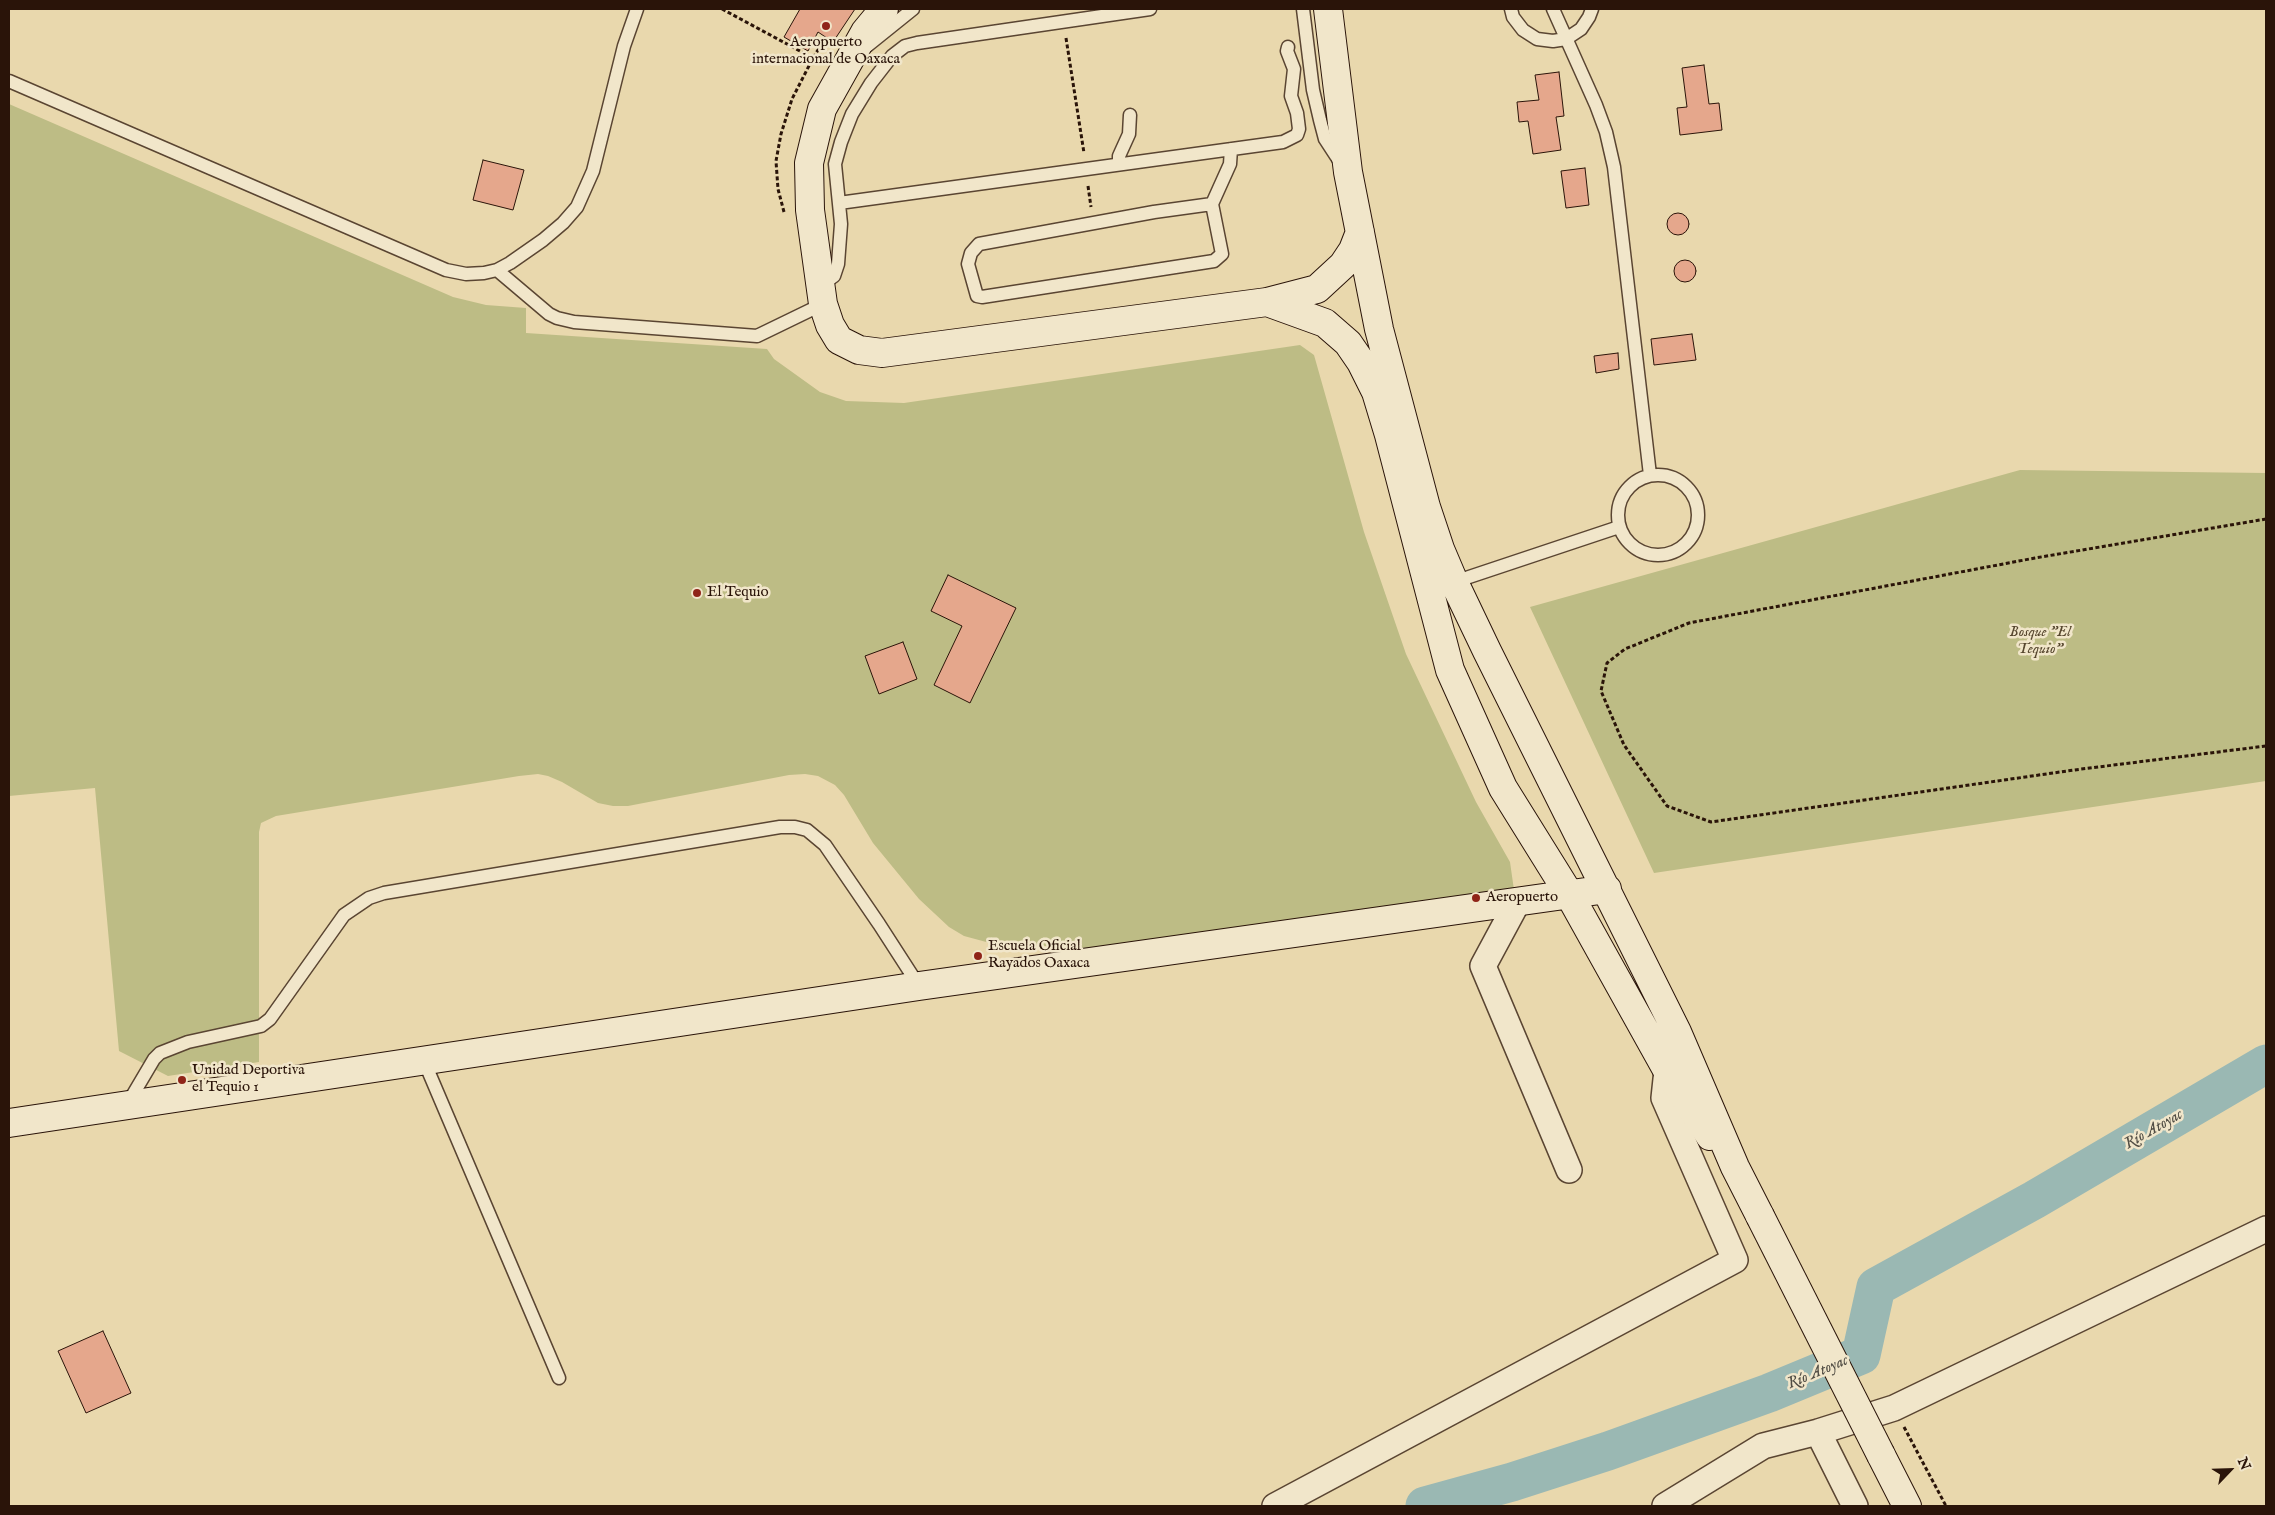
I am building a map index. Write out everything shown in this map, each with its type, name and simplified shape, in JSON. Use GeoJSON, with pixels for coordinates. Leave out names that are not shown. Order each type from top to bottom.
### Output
{"type":"FeatureCollection","features":[{"type":"Feature","properties":{"kind":"street"},"geometry":{"type":"LineString","coordinates":[[884,9],[865,32],[822,109],[809,163],[810,210],[821,295],[830,325],[839,340],[859,350],[882,352],[1267,302],[1317,289],[1343,265],[1353,250],[1360,232]]}},
{"type":"Feature","properties":{"kind":"street"},"geometry":{"type":"LineString","coordinates":[[1328,9],[1348,172],[1379,329],[1426,507],[1454,582],[1678,1032],[1735,1167],[1907,1506]]}},
{"type":"Feature","properties":{"kind":"street"},"geometry":{"type":"LineString","coordinates":[[1267,302],[1324,322],[1348,343],[1361,362],[1376,392],[1450,670],[1503,788],[1569,894],[1667,1070],[1703,1127],[1735,1167]]}},
{"type":"Feature","properties":{"kind":"street"},"geometry":{"type":"LineString","coordinates":[[9,1122],[919,986],[1607,889]]}},
{"type":"Feature","properties":{"kind":"street"},"geometry":{"type":"LineString","coordinates":[[1518,901],[1483,966],[1569,1170]]}},
{"type":"Feature","properties":{"kind":"street"},"geometry":{"type":"LineString","coordinates":[[1275,1506],[1735,1260],[1664,1098],[1667,1070]]}},
{"type":"Feature","properties":{"kind":"street"},"geometry":{"type":"LineString","coordinates":[[1665,1506],[1763,1446],[1818,1432],[1894,1408],[2266,1229]]}},
{"type":"Feature","properties":{"kind":"street"},"geometry":{"type":"LineString","coordinates":[[1818,1432],[1855,1506]]}},
{"type":"Feature","properties":{"kind":"lane"},"geometry":{"type":"LineString","coordinates":[[9,81],[446,270],[466,274],[498,270],[510,263],[556,229],[577,207],[593,171],[624,46],[637,9]]}},
{"type":"Feature","properties":{"kind":"lane"},"geometry":{"type":"LineString","coordinates":[[851,59],[913,9]]}},
{"type":"Feature","properties":{"kind":"lane"},"geometry":{"type":"LineString","coordinates":[[498,270],[549,314],[557,318],[574,322],[758,336],[821,295],[834,276],[838,264],[840,224],[835,164],[852,114],[871,83],[892,56],[905,46],[1150,9]]}},
{"type":"Feature","properties":{"kind":"lane"},"geometry":{"type":"LineString","coordinates":[[1303,9],[1312,81],[1320,120],[1334,155],[1348,172]]}},
{"type":"Feature","properties":{"kind":"lane"},"geometry":{"type":"LineString","coordinates":[[1511,9],[1513,17],[1523,30],[1537,39],[1553,41],[1566,38],[1581,29],[1592,9]]}},
{"type":"Feature","properties":{"kind":"lane"},"geometry":{"type":"LineString","coordinates":[[1553,9],[1596,105],[1606,132],[1614,167],[1650,475]]}},
{"type":"Feature","properties":{"kind":"lane"},"geometry":{"type":"LineString","coordinates":[[839,203],[1282,142],[1297,135],[1299,122],[1291,96],[1294,69],[1287,51],[1288,47]]}},
{"type":"Feature","properties":{"kind":"lane"},"geometry":{"type":"LineString","coordinates":[[1119,164],[1119,156],[1129,134],[1130,115]]}},
{"type":"Feature","properties":{"kind":"lane"},"geometry":{"type":"LineString","coordinates":[[1212,204],[978,244],[971,253],[968,264],[977,296],[1001,295],[1214,262],[1222,254],[1212,204],[1230,164],[1231,149]]}},
{"type":"Feature","properties":{"kind":"lane"},"geometry":{"type":"LineString","coordinates":[[1650,475],[1671,477],[1689,489],[1696,502],[1699,516],[1696,530],[1689,542],[1677,551],[1664,556],[1650,556],[1636,550],[1626,540],[1619,527],[1620,500],[1627,489],[1638,480],[1650,475]]}},
{"type":"Feature","properties":{"kind":"lane"},"geometry":{"type":"LineString","coordinates":[[1454,582],[1619,527]]}},
{"type":"Feature","properties":{"kind":"lane"},"geometry":{"type":"LineString","coordinates":[[127,1105],[154,1059],[160,1053],[188,1042],[261,1026],[270,1019],[344,915],[369,898],[384,893],[780,827],[795,826],[806,830],[825,845],[919,986]]}},
{"type":"Feature","properties":{"kind":"lane"},"geometry":{"type":"LineString","coordinates":[[424,1061],[559,1378]]}},
{"type":"Feature","properties":{"kind":"path"},"geometry":{"type":"LineString","coordinates":[[722,9],[813,58]]}},
{"type":"Feature","properties":{"kind":"path"},"geometry":{"type":"LineString","coordinates":[[1063,21],[1080,122],[1093,223]]}},
{"type":"Feature","properties":{"kind":"path"},"geometry":{"type":"LineString","coordinates":[[2266,519],[2035,558],[1689,623],[1625,649],[1607,663],[1601,691],[1624,745],[1667,806],[1711,822],[2064,772],[2266,746]]}},
{"type":"Feature","properties":{"kind":"path"},"geometry":{"type":"LineString","coordinates":[[1894,1408],[1946,1506]]}},
{"type":"Feature","properties":{"kind":"green space","name":"El Tequio"},"geometry":{"type":"Polygon","coordinates":[[[9,104],[453,297],[486,305],[526,308],[526,333],[767,349],[774,359],[820,392],[846,401],[904,403],[1300,345],[1314,355],[1364,532],[1406,654],[1476,802],[1510,862],[1514,890],[1063,953],[1046,946],[990,943],[964,936],[949,927],[919,899],[873,843],[844,795],[835,785],[818,776],[805,774],[789,775],[628,806],[613,806],[598,803],[548,776],[538,774],[519,776],[276,816],[261,823],[259,832],[259,1062],[168,1076],[119,1051],[95,788],[9,796],[9,104]]]}},
{"type":"Feature","properties":{"kind":"green space","name":"Bosque \"El Tequio\""},"geometry":{"type":"Polygon","coordinates":[[[2020,470],[2266,473],[2266,781],[1654,873],[1530,607],[2020,470]]]}},
{"type":"Feature","properties":{"kind":"building","name":"Aeropuerto internacional de Oaxaca"},"geometry":{"type":"Polygon","coordinates":[[[800,9],[855,9],[833,42],[818,32],[808,51],[784,37],[800,9]]]}},
{"type":"Feature","properties":{"kind":"building"},"geometry":{"type":"Polygon","coordinates":[[[1704,65],[1709,104],[1719,103],[1722,130],[1680,135],[1677,108],[1687,107],[1682,68],[1704,65]]]}},
{"type":"Feature","properties":{"kind":"building"},"geometry":{"type":"Polygon","coordinates":[[[1559,72],[1564,116],[1556,117],[1561,150],[1533,154],[1528,121],[1519,122],[1517,102],[1539,100],[1535,75],[1559,72]]]}},
{"type":"Feature","properties":{"kind":"building"},"geometry":{"type":"Polygon","coordinates":[[[483,160],[524,170],[513,210],[473,200],[483,160]]]}},
{"type":"Feature","properties":{"kind":"building"},"geometry":{"type":"Polygon","coordinates":[[[1585,168],[1589,205],[1566,208],[1561,171],[1585,168]]]}},
{"type":"Feature","properties":{"kind":"building"},"geometry":{"type":"Polygon","coordinates":[[[1678,213],[1688,220],[1689,224],[1682,234],[1678,235],[1668,228],[1667,224],[1674,214],[1678,213]]]}},
{"type":"Feature","properties":{"kind":"building"},"geometry":{"type":"Polygon","coordinates":[[[1685,260],[1695,267],[1696,271],[1689,281],[1685,282],[1675,275],[1674,271],[1681,261],[1685,260]]]}},
{"type":"Feature","properties":{"kind":"building"},"geometry":{"type":"Polygon","coordinates":[[[1692,334],[1696,360],[1654,365],[1651,339],[1692,334]]]}},
{"type":"Feature","properties":{"kind":"building"},"geometry":{"type":"Polygon","coordinates":[[[1618,353],[1619,369],[1596,373],[1594,356],[1618,353]]]}},
{"type":"Feature","properties":{"kind":"building"},"geometry":{"type":"Polygon","coordinates":[[[948,575],[1016,608],[970,703],[934,685],[962,626],[931,611],[948,575]]]}},
{"type":"Feature","properties":{"kind":"building"},"geometry":{"type":"Polygon","coordinates":[[[903,642],[917,679],[879,694],[865,656],[903,642]]]}},
{"type":"Feature","properties":{"kind":"building"},"geometry":{"type":"Polygon","coordinates":[[[103,1331],[131,1393],[86,1413],[58,1351],[103,1331]]]}},
{"type":"Feature","properties":{"kind":"waterway","name":"Río Atoyac"},"geometry":{"type":"LineString","coordinates":[[1425,1506],[1512,1482],[1608,1451],[1769,1393],[1861,1355],[1876,1287],[2034,1200],[2266,1064]]}},
{"type":"Feature","properties":{"kind":"place","name":"Aeropuerto internacional de Oaxaca"},"geometry":{"type":"Point","coordinates":[826,26]}},
{"type":"Feature","properties":{"kind":"place","name":"El Tequio"},"geometry":{"type":"Point","coordinates":[697,593]}},
{"type":"Feature","properties":{"kind":"place","name":"Aeropuerto"},"geometry":{"type":"Point","coordinates":[1476,898]}},
{"type":"Feature","properties":{"kind":"place","name":"Escuela Oficial Rayados Oaxaca"},"geometry":{"type":"Point","coordinates":[978,956]}},
{"type":"Feature","properties":{"kind":"place","name":"Unidad Deportiva el Tequio 1"},"geometry":{"type":"Point","coordinates":[182,1080]}}]}
